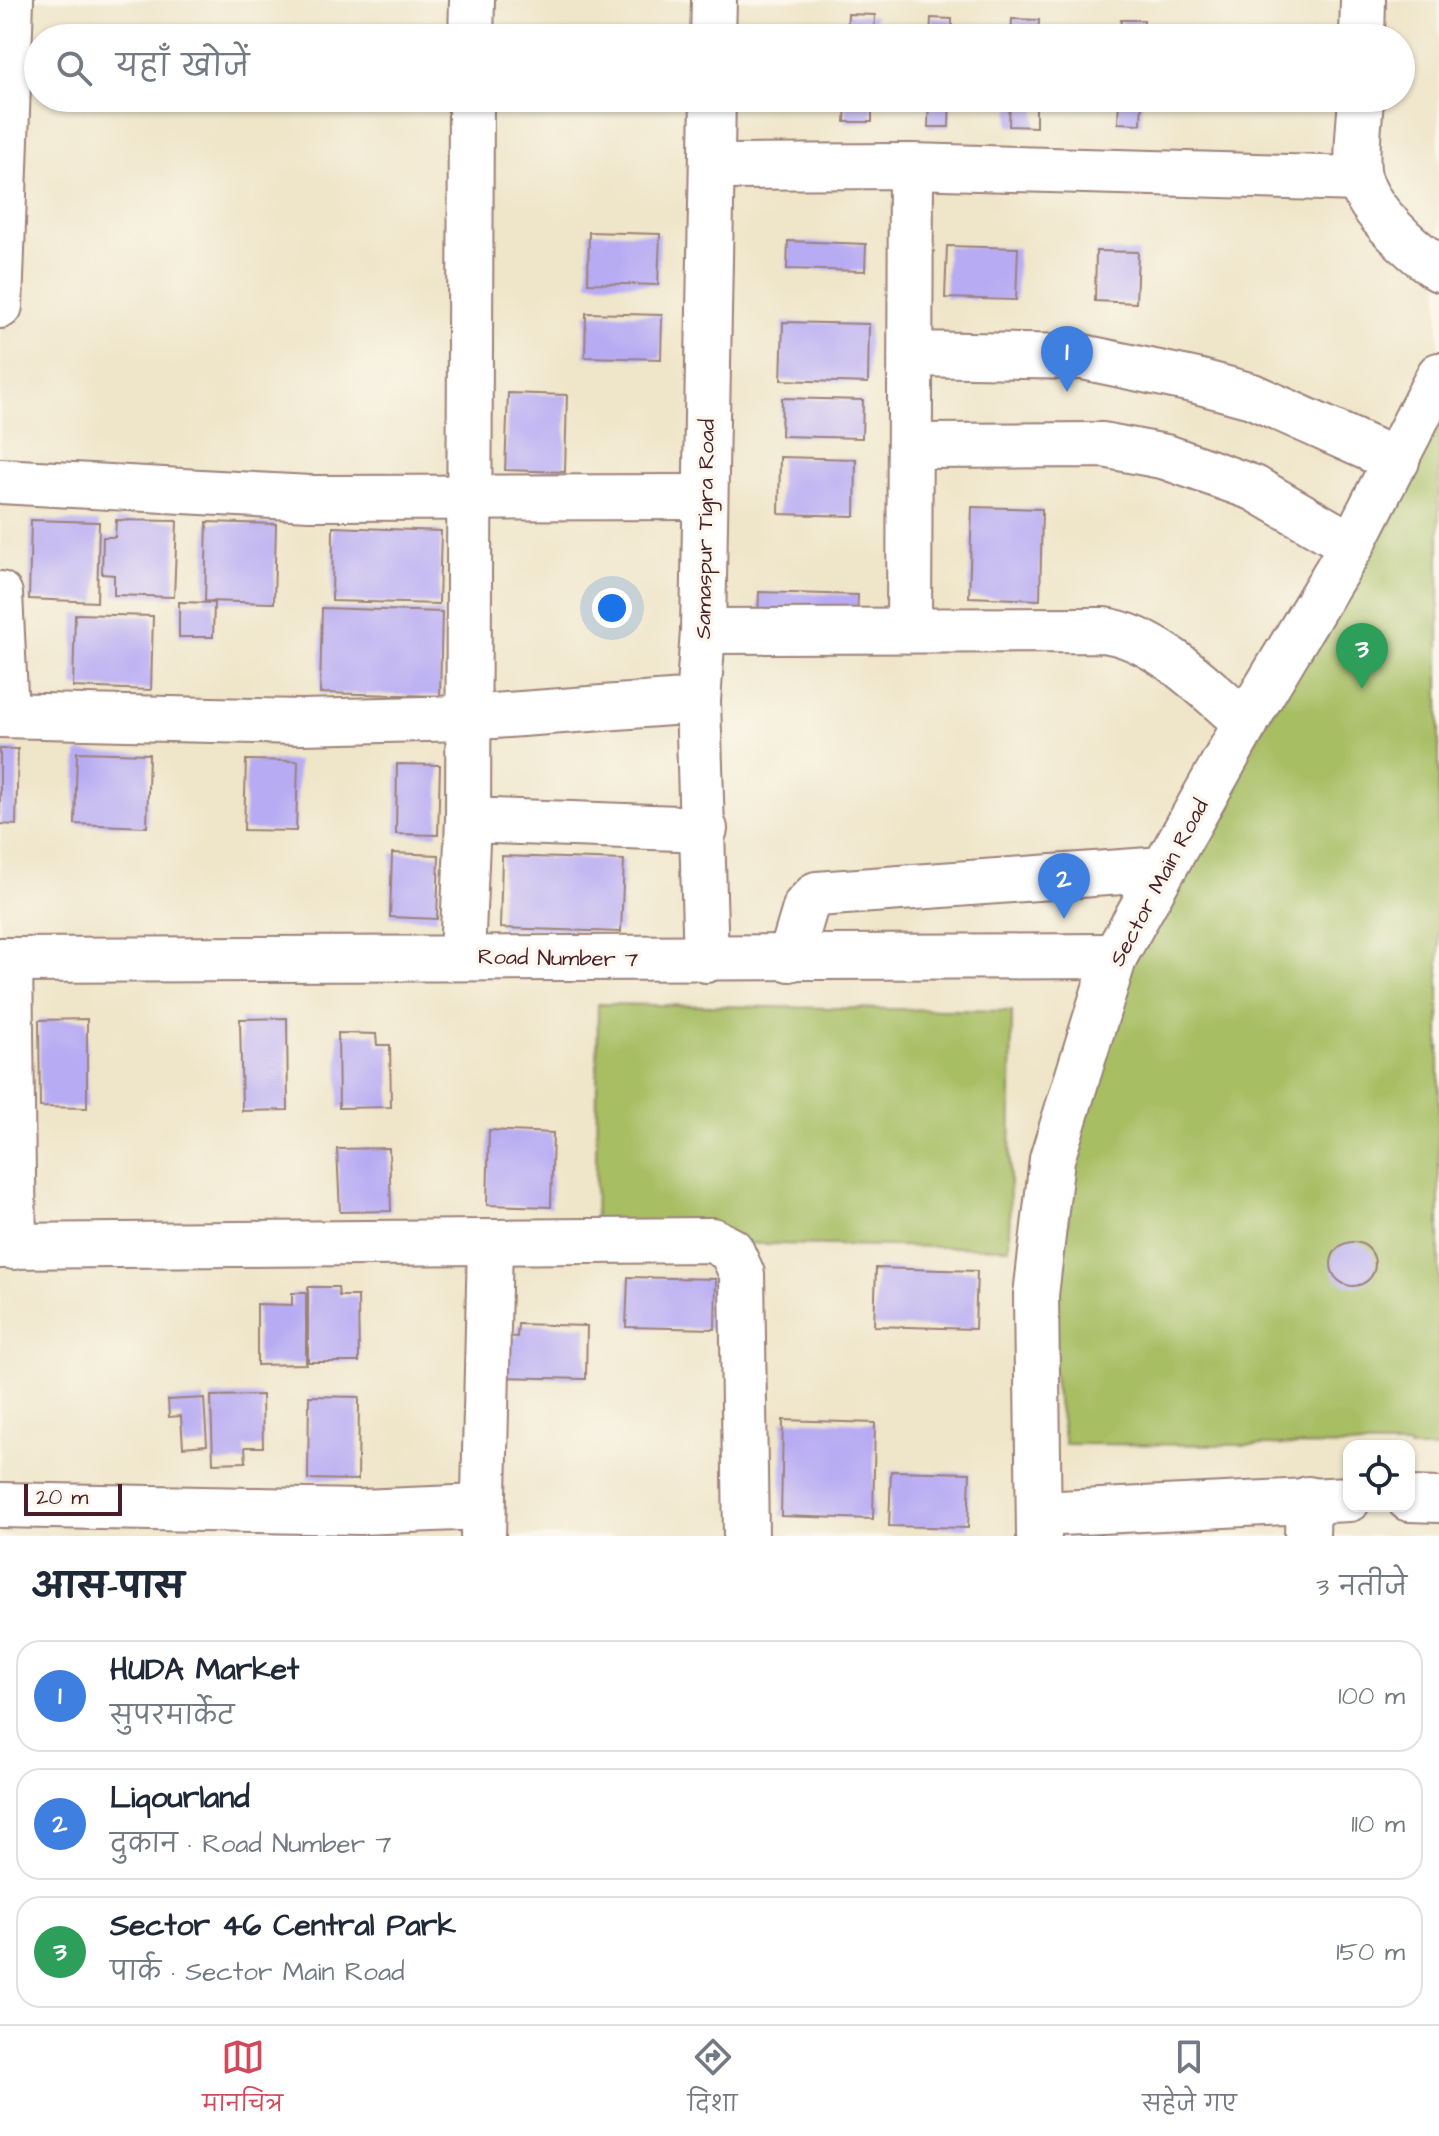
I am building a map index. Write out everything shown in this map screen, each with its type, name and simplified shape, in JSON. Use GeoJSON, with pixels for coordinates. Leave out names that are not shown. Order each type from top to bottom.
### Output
{"type":"FeatureCollection","features":[{"type":"Feature","properties":{"kind":"street"},"geometry":{"type":"LineString","coordinates":[[0,306],[11,0]]}},
{"type":"Feature","properties":{"kind":"street"},"geometry":{"type":"LineString","coordinates":[[471,24],[472,0]]}},
{"type":"Feature","properties":{"kind":"street"},"geometry":{"type":"LineString","coordinates":[[713,24],[714,0]]}},
{"type":"Feature","properties":{"kind":"street"},"geometry":{"type":"LineString","coordinates":[[1362,24],[1363,0]]}},
{"type":"Feature","properties":{"kind":"street"},"geometry":{"type":"LineString","coordinates":[[462,955],[468,820],[466,718],[471,112]]}},
{"type":"Feature","properties":{"kind":"street","name":"Samaspur Tigra Road"},"geometry":{"type":"LineString","coordinates":[[706,960],[705,829],[698,701],[703,631],[713,112]]}},
{"type":"Feature","properties":{"kind":"street"},"geometry":{"type":"LineString","coordinates":[[1361,112],[1359,179],[1382,216],[1415,252],[1439,269]]}},
{"type":"Feature","properties":{"kind":"street"},"geometry":{"type":"LineString","coordinates":[[712,167],[911,166],[1359,179]]}},
{"type":"Feature","properties":{"kind":"street"},"geometry":{"type":"LineString","coordinates":[[909,630],[911,166]]}},
{"type":"Feature","properties":{"kind":"street"},"geometry":{"type":"LineString","coordinates":[[911,354],[1083,357],[1197,381],[1252,396],[1397,461]]}},
{"type":"Feature","properties":{"kind":"street","name":"Sector Main Road"},"geometry":{"type":"LineString","coordinates":[[1039,1525],[1036,1295],[1052,1159],[1115,956],[1246,723],[1352,545],[1439,375]]}},
{"type":"Feature","properties":{"kind":"street"},"geometry":{"type":"LineString","coordinates":[[911,446],[1103,445],[1166,457],[1254,488],[1352,545]]}},
{"type":"Feature","properties":{"kind":"street"},"geometry":{"type":"LineString","coordinates":[[0,481],[310,498],[705,497]]}},
{"type":"Feature","properties":{"kind":"street"},"geometry":{"type":"LineString","coordinates":[[0,594],[3,715],[302,722],[466,718],[698,701]]}},
{"type":"Feature","properties":{"kind":"street"},"geometry":{"type":"LineString","coordinates":[[703,631],[1127,633],[1189,675],[1246,723]]}},
{"type":"Feature","properties":{"kind":"street"},"geometry":{"type":"LineString","coordinates":[[468,820],[705,829]]}},
{"type":"Feature","properties":{"kind":"street"},"geometry":{"type":"LineString","coordinates":[[790,959],[806,905],[817,894],[1163,869]]}},
{"type":"Feature","properties":{"kind":"street","name":"Road Number 7"},"geometry":{"type":"LineString","coordinates":[[5,960],[462,955],[706,960],[1115,956]]}},
{"type":"Feature","properties":{"kind":"street"},"geometry":{"type":"LineString","coordinates":[[5,960],[7,1246],[712,1240],[731,1250],[742,1274],[746,1536]]}},
{"type":"Feature","properties":{"kind":"street"},"geometry":{"type":"LineString","coordinates":[[0,1505],[361,1524],[482,1522],[490,1244]]}},
{"type":"Feature","properties":{"kind":"street"},"geometry":{"type":"LineString","coordinates":[[1415,1499],[1439,1500]]}},
{"type":"Feature","properties":{"kind":"street"},"geometry":{"type":"LineString","coordinates":[[1039,1525],[1321,1511]]}},
{"type":"Feature","properties":{"kind":"green space"},"geometry":{"type":"Polygon","coordinates":[[[1439,418],[1439,1449],[1415,1449],[1415,1440],[1343,1440],[1343,1446],[1065,1444],[1048,1340],[1068,1219],[1083,1079],[1130,959],[1439,418]]]}},
{"type":"Feature","properties":{"kind":"green space"},"geometry":{"type":"Polygon","coordinates":[[[598,1004],[1012,1011],[1009,1248],[595,1241],[598,1004]]]}},
{"type":"Feature","properties":{"kind":"building"},"geometry":{"type":"Polygon","coordinates":[[[848,14],[875,15],[875,24],[848,24],[848,14]]]}},
{"type":"Feature","properties":{"kind":"building"},"geometry":{"type":"Polygon","coordinates":[[[931,18],[952,19],[952,24],[931,24],[931,18]]]}},
{"type":"Feature","properties":{"kind":"building"},"geometry":{"type":"Polygon","coordinates":[[[1012,19],[1039,20],[1039,24],[1012,24],[1012,19]]]}},
{"type":"Feature","properties":{"kind":"building"},"geometry":{"type":"Polygon","coordinates":[[[1121,20],[1144,20],[1144,24],[1121,24],[1121,20]]]}},
{"type":"Feature","properties":{"kind":"building"},"geometry":{"type":"Polygon","coordinates":[[[845,112],[872,112],[872,122],[845,122],[845,112]]]}},
{"type":"Feature","properties":{"kind":"building"},"geometry":{"type":"Polygon","coordinates":[[[929,112],[950,112],[949,127],[928,127],[929,112]]]}},
{"type":"Feature","properties":{"kind":"building"},"geometry":{"type":"Polygon","coordinates":[[[1010,112],[1036,112],[1036,127],[1009,126],[1010,112]]]}},
{"type":"Feature","properties":{"kind":"building"},"geometry":{"type":"Polygon","coordinates":[[[1118,112],[1141,112],[1141,124],[1118,123],[1118,112]]]}},
{"type":"Feature","properties":{"kind":"building"},"geometry":{"type":"Polygon","coordinates":[[[589,232],[660,234],[658,285],[588,283],[589,232]]]}},
{"type":"Feature","properties":{"kind":"building"},"geometry":{"type":"Polygon","coordinates":[[[788,241],[866,244],[865,271],[787,269],[788,241]]]}},
{"type":"Feature","properties":{"kind":"building"},"geometry":{"type":"Polygon","coordinates":[[[947,246],[1018,248],[1016,300],[945,298],[947,246]]]}},
{"type":"Feature","properties":{"kind":"building"},"geometry":{"type":"Polygon","coordinates":[[[1096,251],[1138,252],[1136,303],[1095,301],[1096,251]]]}},
{"type":"Feature","properties":{"kind":"building"},"geometry":{"type":"Polygon","coordinates":[[[586,313],[662,315],[661,359],[585,357],[586,313]]]}},
{"type":"Feature","properties":{"kind":"building"},"geometry":{"type":"Polygon","coordinates":[[[783,322],[869,324],[868,383],[781,380],[783,322]]]}},
{"type":"Feature","properties":{"kind":"building"},"geometry":{"type":"Polygon","coordinates":[[[508,393],[567,395],[565,472],[505,470],[508,393]]]}},
{"type":"Feature","properties":{"kind":"building"},"geometry":{"type":"Polygon","coordinates":[[[782,398],[863,400],[862,438],[781,436],[782,398]]]}},
{"type":"Feature","properties":{"kind":"building"},"geometry":{"type":"Polygon","coordinates":[[[780,457],[856,459],[855,516],[779,514],[780,457]]]}},
{"type":"Feature","properties":{"kind":"building"},"geometry":{"type":"Polygon","coordinates":[[[972,507],[1042,509],[1040,600],[969,597],[972,507]]]}},
{"type":"Feature","properties":{"kind":"building"},"geometry":{"type":"Polygon","coordinates":[[[31,520],[99,522],[97,602],[29,599],[31,520]]]}},
{"type":"Feature","properties":{"kind":"building"},"geometry":{"type":"Polygon","coordinates":[[[116,520],[177,521],[174,597],[114,595],[114,575],[102,574],[103,537],[115,537],[116,520]]]}},
{"type":"Feature","properties":{"kind":"building"},"geometry":{"type":"Polygon","coordinates":[[[207,522],[276,524],[274,603],[205,601],[207,522]]]}},
{"type":"Feature","properties":{"kind":"building"},"geometry":{"type":"Polygon","coordinates":[[[333,527],[441,531],[439,604],[332,601],[333,527]]]}},
{"type":"Feature","properties":{"kind":"building"},"geometry":{"type":"Polygon","coordinates":[[[759,592],[858,595],[857,621],[758,618],[759,592]]]}},
{"type":"Feature","properties":{"kind":"building"},"geometry":{"type":"Polygon","coordinates":[[[179,602],[214,603],[213,637],[179,637],[179,602]]]}},
{"type":"Feature","properties":{"kind":"building"},"geometry":{"type":"Polygon","coordinates":[[[322,608],[442,612],[440,696],[320,693],[322,608]]]}},
{"type":"Feature","properties":{"kind":"building"},"geometry":{"type":"Polygon","coordinates":[[[75,614],[153,616],[151,690],[73,687],[75,614]]]}},
{"type":"Feature","properties":{"kind":"building"},"geometry":{"type":"Polygon","coordinates":[[[0,749],[18,749],[16,825],[0,824],[0,749]]]}},
{"type":"Feature","properties":{"kind":"building"},"geometry":{"type":"Polygon","coordinates":[[[77,752],[149,754],[147,827],[75,824],[77,752]]]}},
{"type":"Feature","properties":{"kind":"building"},"geometry":{"type":"Polygon","coordinates":[[[246,760],[298,761],[296,831],[244,830],[246,760]]]}},
{"type":"Feature","properties":{"kind":"building"},"geometry":{"type":"Polygon","coordinates":[[[397,764],[440,765],[438,835],[396,834],[397,764]]]}},
{"type":"Feature","properties":{"kind":"building"},"geometry":{"type":"Polygon","coordinates":[[[392,853],[439,855],[437,919],[390,917],[392,853]]]}},
{"type":"Feature","properties":{"kind":"building"},"geometry":{"type":"Polygon","coordinates":[[[502,856],[624,860],[621,932],[500,928],[502,856]]]}},
{"type":"Feature","properties":{"kind":"building"},"geometry":{"type":"Polygon","coordinates":[[[287,1018],[288,1110],[242,1111],[240,1019],[287,1018]]]}},
{"type":"Feature","properties":{"kind":"building"},"geometry":{"type":"Polygon","coordinates":[[[87,1019],[87,1108],[40,1107],[39,1020],[87,1019]]]}},
{"type":"Feature","properties":{"kind":"building"},"geometry":{"type":"Polygon","coordinates":[[[338,1033],[376,1034],[377,1045],[390,1045],[391,1107],[339,1108],[338,1033]]]}},
{"type":"Feature","properties":{"kind":"building"},"geometry":{"type":"Polygon","coordinates":[[[489,1130],[553,1133],[551,1207],[487,1205],[489,1130]]]}},
{"type":"Feature","properties":{"kind":"building"},"geometry":{"type":"Polygon","coordinates":[[[389,1148],[391,1211],[340,1212],[337,1149],[389,1148]]]}},
{"type":"Feature","properties":{"kind":"building"},"geometry":{"type":"Polygon","coordinates":[[[1353,1242],[1368,1249],[1375,1264],[1368,1279],[1353,1286],[1338,1279],[1331,1264],[1338,1249],[1353,1242]]]}},
{"type":"Feature","properties":{"kind":"building"},"geometry":{"type":"Polygon","coordinates":[[[876,1268],[977,1271],[975,1329],[874,1326],[876,1268]]]}},
{"type":"Feature","properties":{"kind":"building"},"geometry":{"type":"Polygon","coordinates":[[[628,1277],[716,1279],[715,1329],[626,1327],[628,1277]]]}},
{"type":"Feature","properties":{"kind":"building"},"geometry":{"type":"Polygon","coordinates":[[[308,1287],[338,1287],[339,1296],[358,1296],[359,1362],[308,1362],[308,1287]]]}},
{"type":"Feature","properties":{"kind":"building"},"geometry":{"type":"Polygon","coordinates":[[[292,1293],[306,1293],[306,1364],[257,1365],[257,1304],[292,1305],[292,1293]]]}},
{"type":"Feature","properties":{"kind":"building"},"geometry":{"type":"Polygon","coordinates":[[[518,1324],[587,1326],[586,1379],[500,1377],[501,1336],[517,1337],[518,1324]]]}},
{"type":"Feature","properties":{"kind":"building"},"geometry":{"type":"Polygon","coordinates":[[[262,1395],[263,1447],[245,1447],[246,1462],[213,1463],[211,1396],[262,1395]]]}},
{"type":"Feature","properties":{"kind":"building"},"geometry":{"type":"Polygon","coordinates":[[[309,1396],[359,1397],[358,1480],[308,1479],[309,1396]]]}},
{"type":"Feature","properties":{"kind":"building"},"geometry":{"type":"Polygon","coordinates":[[[204,1398],[207,1445],[183,1447],[181,1416],[169,1417],[168,1400],[204,1398]]]}},
{"type":"Feature","properties":{"kind":"building"},"geometry":{"type":"Polygon","coordinates":[[[783,1420],[875,1423],[873,1519],[781,1516],[783,1420]]]}},
{"type":"Feature","properties":{"kind":"building"},"geometry":{"type":"Polygon","coordinates":[[[891,1471],[970,1473],[968,1528],[889,1526],[891,1471]]]}},
{"type":"Feature","properties":{"kind":"place","name":"HUDA Market"},"geometry":{"type":"Point","coordinates":[1067,392]}},
{"type":"Feature","properties":{"kind":"place","name":"Sector 46 Central Park"},"geometry":{"type":"Point","coordinates":[1362,689]}},
{"type":"Feature","properties":{"kind":"place","name":"Liqourland"},"geometry":{"type":"Point","coordinates":[1064,919]}}]}
